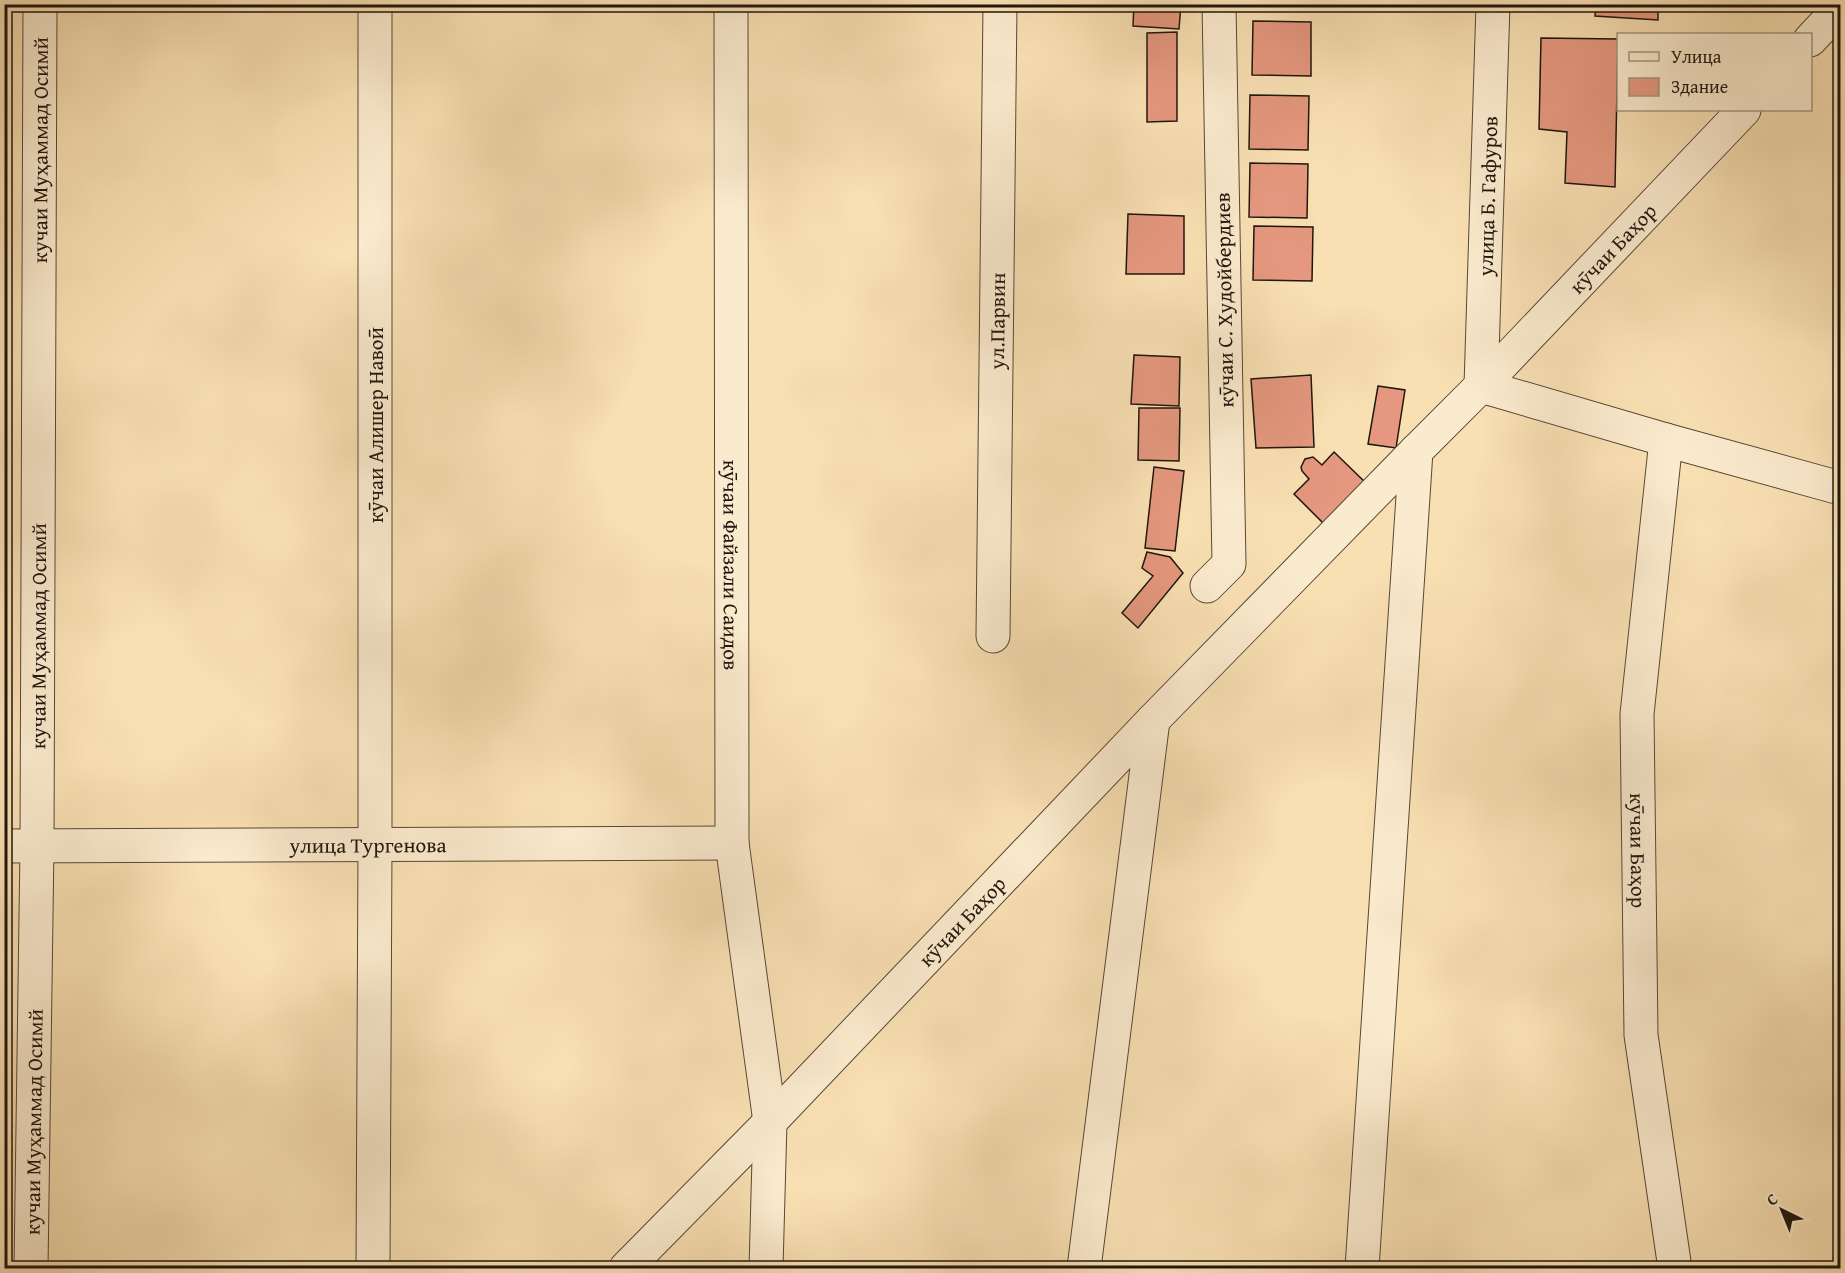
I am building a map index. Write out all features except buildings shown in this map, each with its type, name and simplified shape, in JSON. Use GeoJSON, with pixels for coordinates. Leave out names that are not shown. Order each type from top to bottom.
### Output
{"type":"FeatureCollection","features":[{"type":"Feature","properties":{"kind":"street","name":"кучаи Муҳаммад Осимй"},"geometry":{"type":"LineString","coordinates":[[31,1269],[37,846],[40,4]]}},
{"type":"Feature","properties":{"kind":"street","name":"кӯчаи Алишер Навоӣ"},"geometry":{"type":"LineString","coordinates":[[373,1269],[375,4]]}},
{"type":"Feature","properties":{"kind":"street","name":"кӯчаи Файзали Саидов"},"geometry":{"type":"LineString","coordinates":[[730,4],[732,843],[770,1122]]}},
{"type":"Feature","properties":{"kind":"street","name":"ул.Парвин"},"geometry":{"type":"LineString","coordinates":[[993,636],[1000,4]]}},
{"type":"Feature","properties":{"kind":"street","name":"кӯчаи С. Худойбердиев"},"geometry":{"type":"LineString","coordinates":[[1208,586],[1229,564],[1219,4]]}},
{"type":"Feature","properties":{"kind":"street","name":"улица Б. Гафуров"},"geometry":{"type":"LineString","coordinates":[[1481,386],[1493,4]]}},
{"type":"Feature","properties":{"kind":"street"},"geometry":{"type":"LineString","coordinates":[[1812,38],[1840,8]]}},
{"type":"Feature","properties":{"kind":"street","name":"кӯчаи Баҳор"},"geometry":{"type":"LineString","coordinates":[[626,1269],[770,1122],[1153,720],[1481,386],[1743,111]]}},
{"type":"Feature","properties":{"kind":"street"},"geometry":{"type":"LineString","coordinates":[[1481,386],[1840,488]]}},
{"type":"Feature","properties":{"kind":"street","name":"кӯчаи Баҳор"},"geometry":{"type":"LineString","coordinates":[[1666,440],[1637,714],[1641,1035],[1674,1262]]}},
{"type":"Feature","properties":{"kind":"street"},"geometry":{"type":"LineString","coordinates":[[1362,1269],[1416,451]]}},
{"type":"Feature","properties":{"kind":"street"},"geometry":{"type":"LineString","coordinates":[[1084,1269],[1153,720]]}},
{"type":"Feature","properties":{"kind":"street","name":"улица Тургенова"},"geometry":{"type":"LineString","coordinates":[[4,846],[732,843]]}},
{"type":"Feature","properties":{"kind":"street"},"geometry":{"type":"LineString","coordinates":[[766,1269],[770,1122]]}}]}
